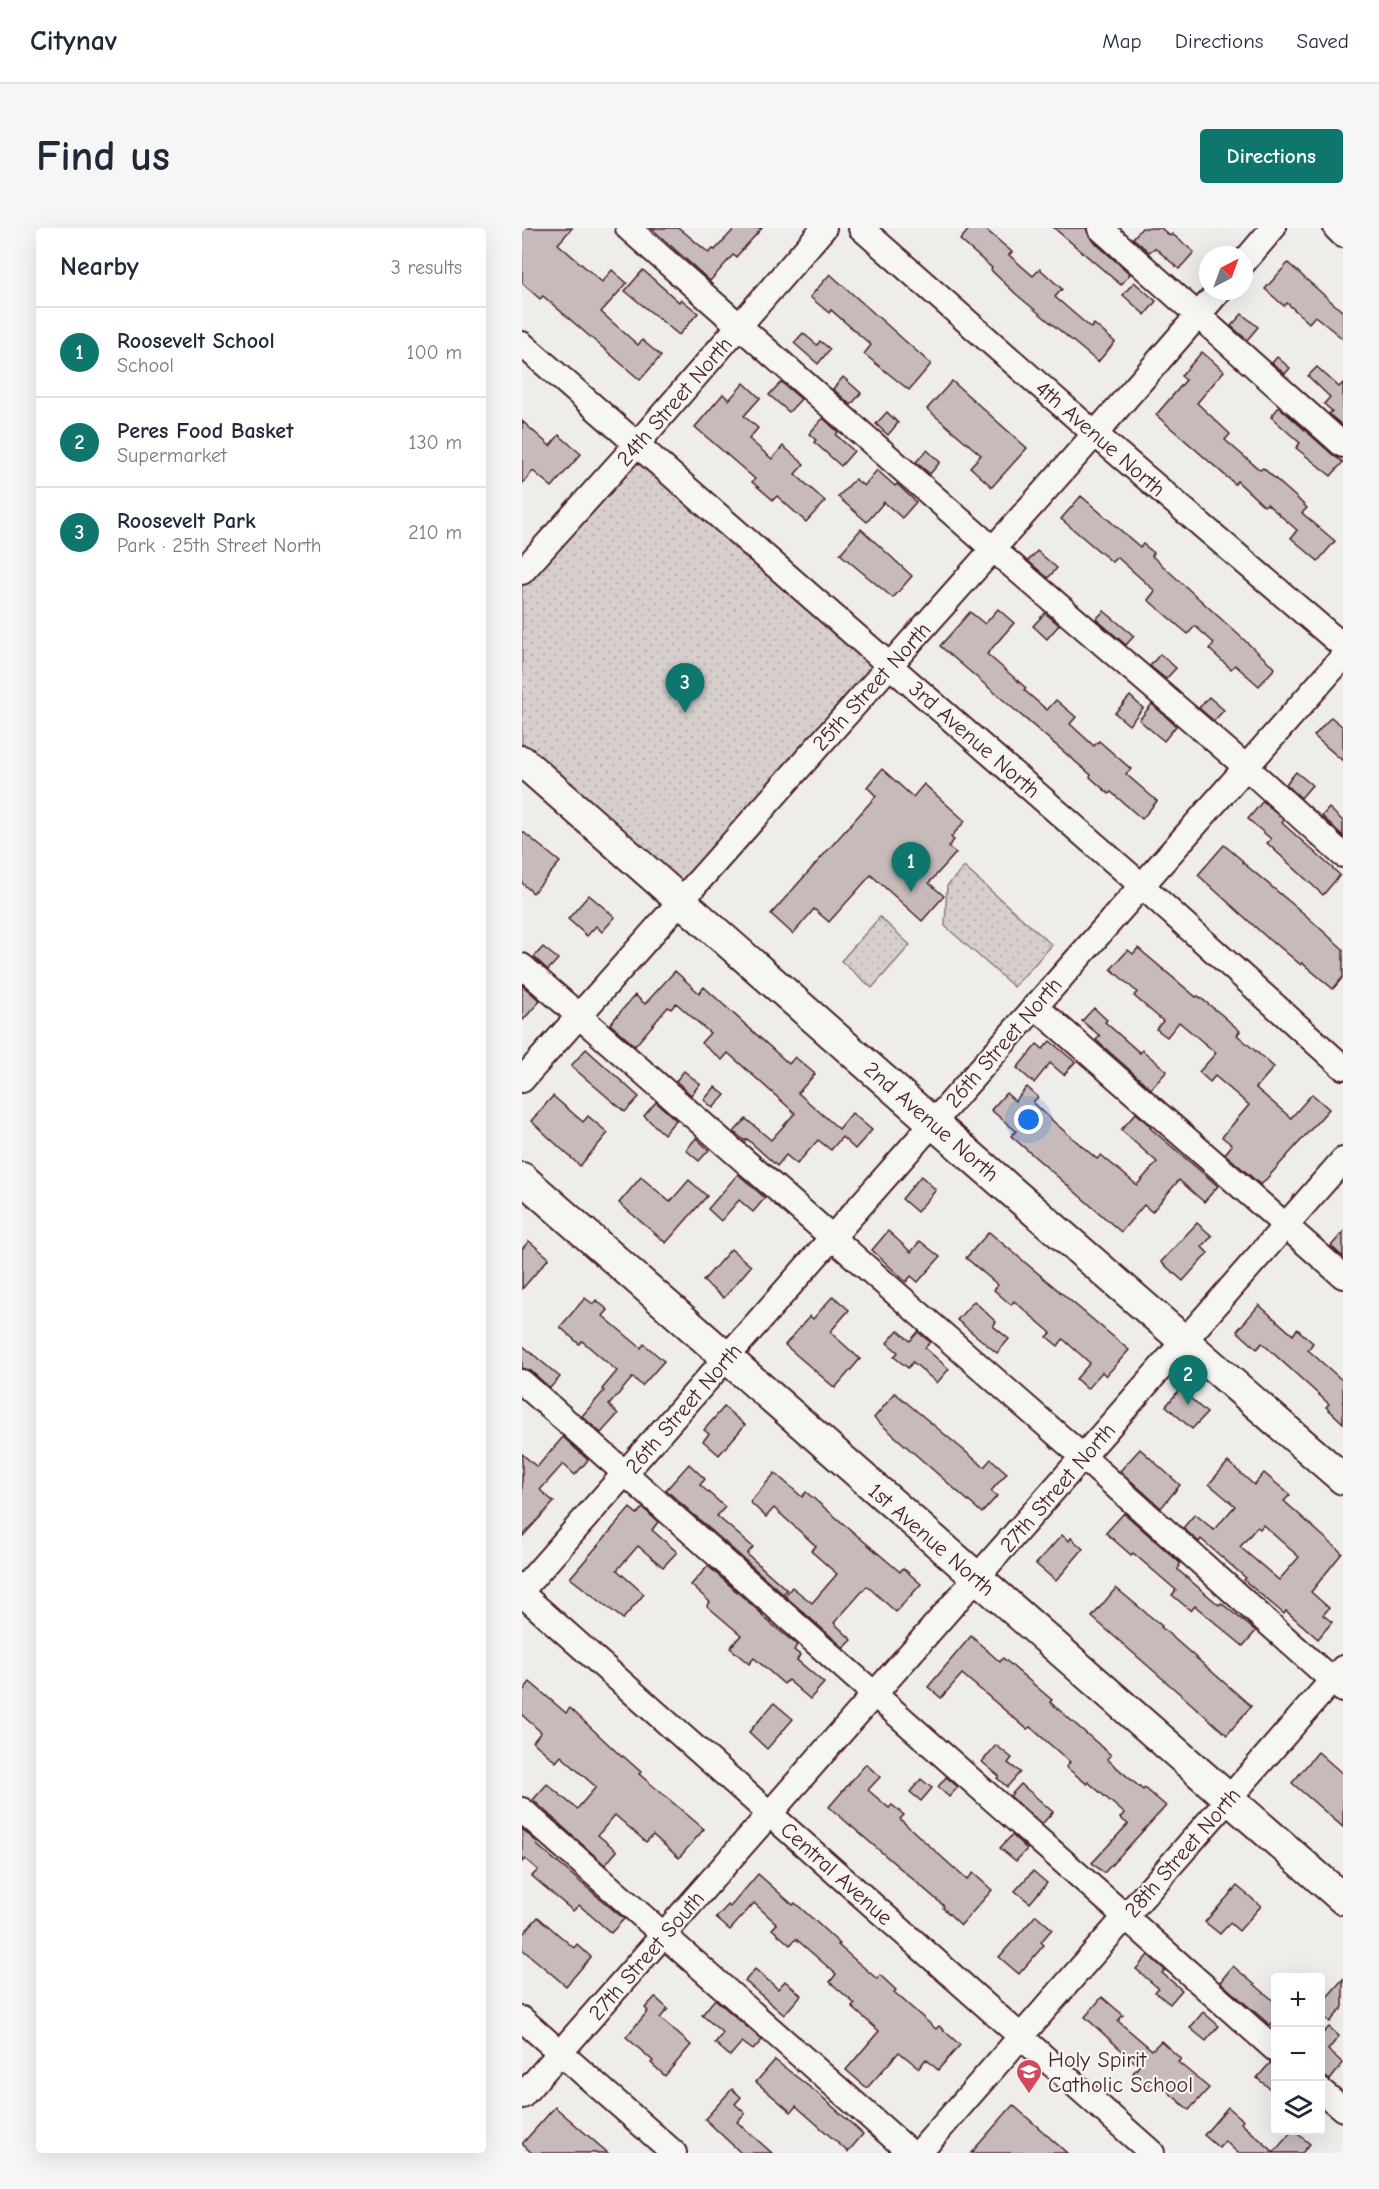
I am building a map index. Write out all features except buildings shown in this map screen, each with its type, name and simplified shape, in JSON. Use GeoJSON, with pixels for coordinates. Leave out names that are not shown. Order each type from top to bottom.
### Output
{"type":"FeatureCollection","features":[{"type":"Feature","properties":{"kind":"main road","name":"2nd Avenue North"},"geometry":{"type":"LineString","coordinates":[[522,761],[933,1123],[1343,1479]]}},
{"type":"Feature","properties":{"kind":"main road","name":"1st Avenue North"},"geometry":{"type":"LineString","coordinates":[[522,1178],[1343,1899]]}},
{"type":"Feature","properties":{"kind":"street"},"geometry":{"type":"LineString","coordinates":[[628,228],[993,549],[1246,766],[1343,855]]}},
{"type":"Feature","properties":{"kind":"street","name":"24th Street North"},"geometry":{"type":"LineString","coordinates":[[526,561],[637,444],[824,228]]}},
{"type":"Feature","properties":{"kind":"street","name":"4th Avenue North"},"geometry":{"type":"LineString","coordinates":[[861,228],[1095,434],[1343,646]]}},
{"type":"Feature","properties":{"kind":"street"},"geometry":{"type":"LineString","coordinates":[[1100,228],[1343,445]]}},
{"type":"Feature","properties":{"kind":"street"},"geometry":{"type":"LineString","coordinates":[[1253,251],[1273,228]]}},
{"type":"Feature","properties":{"kind":"street"},"geometry":{"type":"LineString","coordinates":[[1336,228],[1343,234]]}},
{"type":"Feature","properties":{"kind":"street","name":"25th Street North"},"geometry":{"type":"LineString","coordinates":[[522,1080],[1095,434],[1211,300]]}},
{"type":"Feature","properties":{"kind":"street","name":"3rd Avenue North"},"geometry":{"type":"LineString","coordinates":[[522,344],[1141,885],[1343,1067]]}},
{"type":"Feature","properties":{"kind":"street","name":"26th Street North"},"geometry":{"type":"LineString","coordinates":[[522,1592],[1343,657]]}},
{"type":"Feature","properties":{"kind":"street"},"geometry":{"type":"LineString","coordinates":[[522,966],[1339,1679]]}},
{"type":"Feature","properties":{"kind":"street"},"geometry":{"type":"LineString","coordinates":[[1035,1006],[1343,1276]]}},
{"type":"Feature","properties":{"kind":"street","name":"27th Street North"},"geometry":{"type":"LineString","coordinates":[[770,1813],[1343,1160]]}},
{"type":"Feature","properties":{"kind":"street"},"geometry":{"type":"LineString","coordinates":[[522,1382],[1271,2046]]}},
{"type":"Feature","properties":{"kind":"street","name":"Central Avenue"},"geometry":{"type":"LineString","coordinates":[[522,1592],[1152,2153]]}},
{"type":"Feature","properties":{"kind":"street","name":"28th Street North"},"geometry":{"type":"LineString","coordinates":[[919,2153],[1022,2038],[1229,1798],[1339,1679]]}},
{"type":"Feature","properties":{"kind":"street"},"geometry":{"type":"LineString","coordinates":[[522,1810],[911,2153]]}},
{"type":"Feature","properties":{"kind":"street","name":"27th Street South"},"geometry":{"type":"LineString","coordinates":[[522,2096],[770,1813]]}},
{"type":"Feature","properties":{"kind":"street"},"geometry":{"type":"LineString","coordinates":[[522,2019],[675,2153]]}},
{"type":"Feature","properties":{"kind":"street"},"geometry":{"type":"LineString","coordinates":[[1325,2094],[1343,2109]]}},
{"type":"Feature","properties":{"kind":"shaded area"},"geometry":{"type":"Polygon","coordinates":[[[637,444],[890,665],[681,900],[522,761],[522,572],[637,444]]]}},
{"type":"Feature","properties":{"kind":"shaded area"},"geometry":{"type":"Polygon","coordinates":[[[964,867],[1052,945],[1014,987],[945,926],[947,886],[964,867]]]}},
{"type":"Feature","properties":{"kind":"shaded area"},"geometry":{"type":"Polygon","coordinates":[[[880,917],[910,945],[872,988],[841,961],[880,917]]]}},
{"type":"Feature","properties":{"kind":"place","name":"Roosevelt Park"},"geometry":{"type":"Point","coordinates":[685,713]}},
{"type":"Feature","properties":{"kind":"place","name":"Roosevelt School"},"geometry":{"type":"Point","coordinates":[911,892]}},
{"type":"Feature","properties":{"kind":"place","name":"Peres Food Basket"},"geometry":{"type":"Point","coordinates":[1188,1405]}},
{"type":"Feature","properties":{"kind":"place","name":"Holy Spirit Catholic School"},"geometry":{"type":"Point","coordinates":[1029,2095]}}]}
